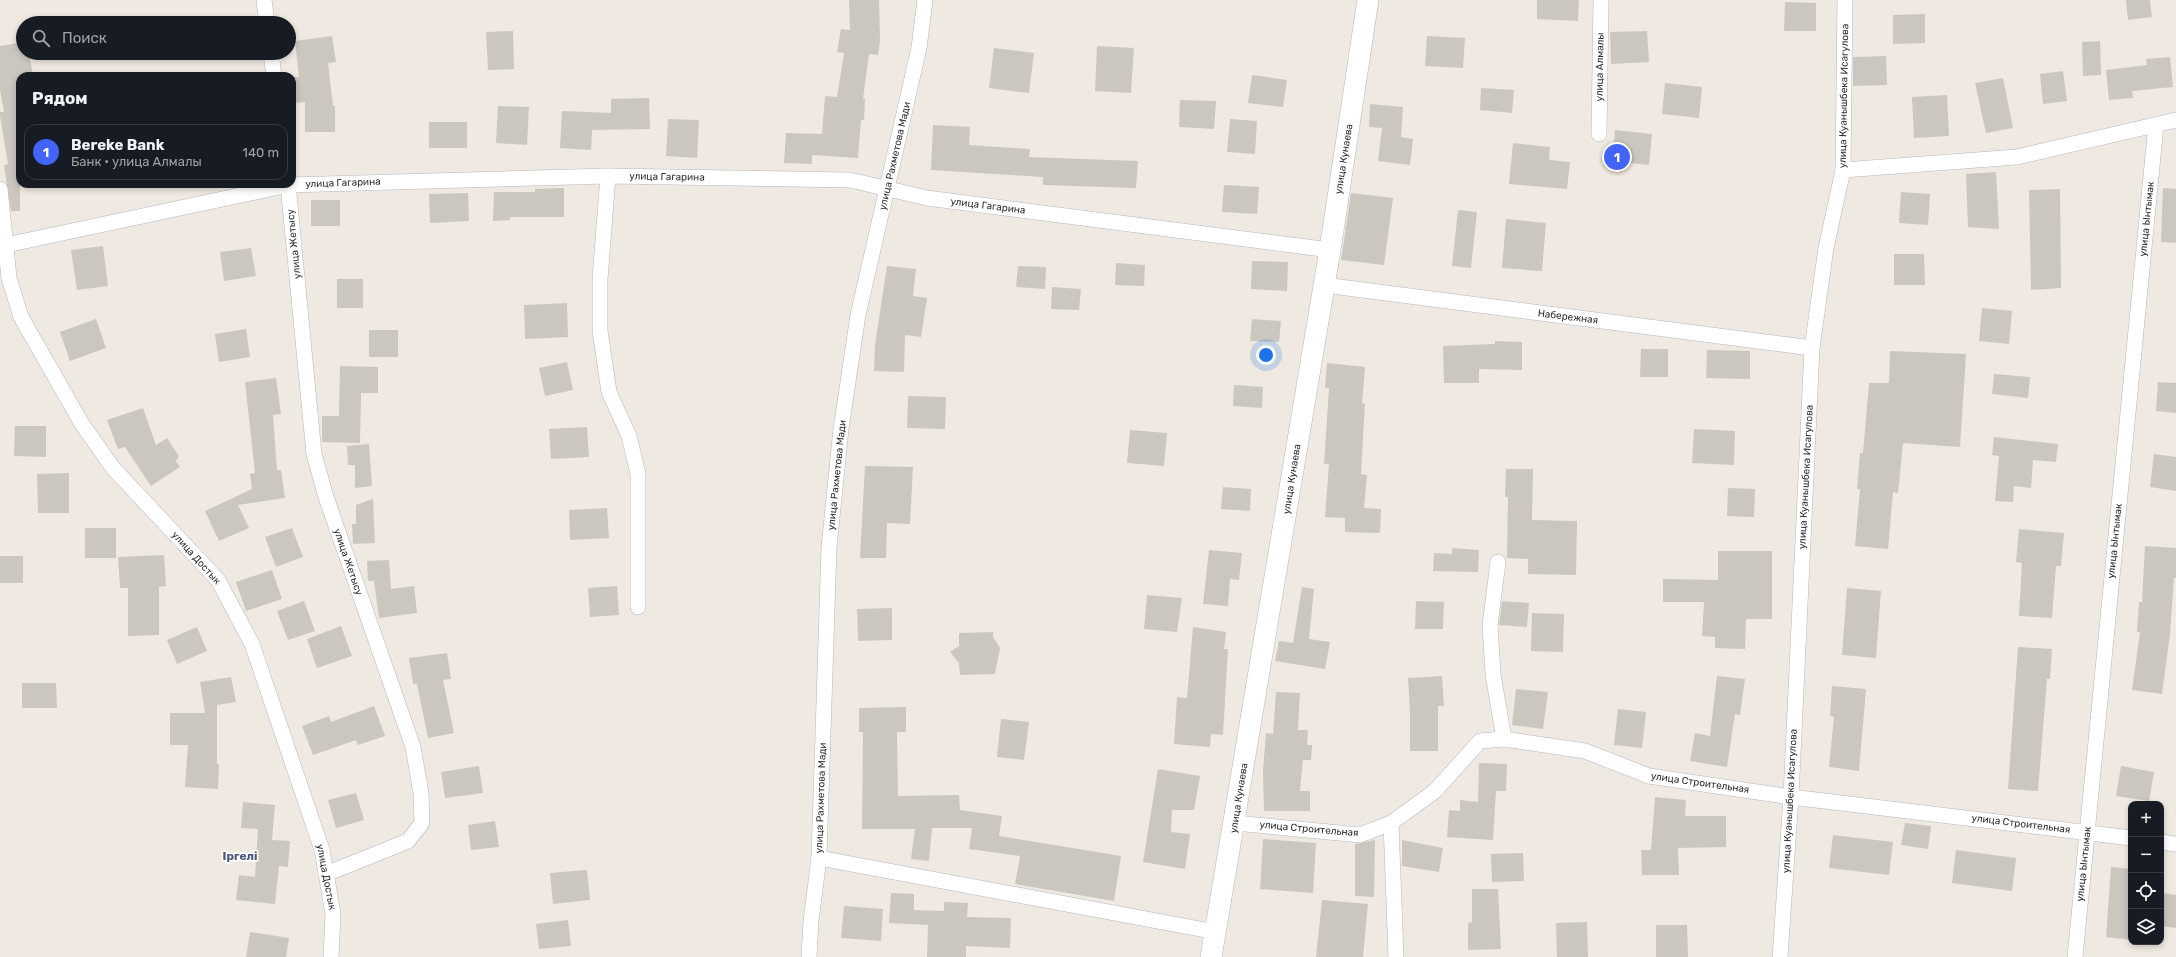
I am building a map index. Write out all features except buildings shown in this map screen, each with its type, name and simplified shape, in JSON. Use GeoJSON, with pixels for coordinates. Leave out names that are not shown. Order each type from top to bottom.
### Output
{"type":"FeatureCollection","features":[{"type":"Feature","properties":{"kind":"main road","name":"улица Кунаева"},"geometry":{"type":"LineString","coordinates":[[1212,957],[1330,250],[1368,0]]}},
{"type":"Feature","properties":{"kind":"street"},"geometry":{"type":"LineString","coordinates":[[264,0],[266,16]]}},
{"type":"Feature","properties":{"kind":"street","name":"улица Рахметова Мади"},"geometry":{"type":"LineString","coordinates":[[808,957],[810,921],[819,858],[829,547],[841,429],[858,316],[920,48],[926,0]]}},
{"type":"Feature","properties":{"kind":"street","name":"улица Алмалы"},"geometry":{"type":"LineString","coordinates":[[1599,134],[1601,0]]}},
{"type":"Feature","properties":{"kind":"street","name":"улица Куанышбека Исагулова"},"geometry":{"type":"LineString","coordinates":[[1780,957],[1791,796],[1812,348],[1826,248],[1843,170],[1846,0]]}},
{"type":"Feature","properties":{"kind":"street"},"geometry":{"type":"LineString","coordinates":[[272,60],[273,72]]}},
{"type":"Feature","properties":{"kind":"street"},"geometry":{"type":"LineString","coordinates":[[1843,170],[2017,157],[2176,120]]}},
{"type":"Feature","properties":{"kind":"street","name":"улица Ынтымак"},"geometry":{"type":"LineString","coordinates":[[2074,957],[2156,125]]}},
{"type":"Feature","properties":{"kind":"street"},"geometry":{"type":"LineString","coordinates":[[608,176],[600,279],[600,331],[609,392],[630,436],[638,474],[638,607]]}},
{"type":"Feature","properties":{"kind":"street","name":"улица Гагарина"},"geometry":{"type":"LineString","coordinates":[[296,184],[608,176],[850,180],[887,190],[927,198],[1330,250]]}},
{"type":"Feature","properties":{"kind":"street","name":"улица Гагарина"},"geometry":{"type":"LineString","coordinates":[[6,245],[270,188]]}},
{"type":"Feature","properties":{"kind":"street","name":"улица Жетысу"},"geometry":{"type":"LineString","coordinates":[[288,188],[314,454],[326,497],[413,747],[421,793],[422,823],[408,841],[326,874]]}},
{"type":"Feature","properties":{"kind":"street","name":"улица Достык"},"geometry":{"type":"LineString","coordinates":[[0,190],[9,278],[21,317],[82,424],[113,468],[218,580],[252,644],[322,850],[333,914],[332,957]]}},
{"type":"Feature","properties":{"kind":"street","name":"Набережная"},"geometry":{"type":"LineString","coordinates":[[1324,285],[1812,348]]}},
{"type":"Feature","properties":{"kind":"street"},"geometry":{"type":"LineString","coordinates":[[1498,562],[1490,625],[1493,674],[1504,739]]}},
{"type":"Feature","properties":{"kind":"street","name":"улица Строительная"},"geometry":{"type":"LineString","coordinates":[[1235,823],[1360,835],[1391,823],[1435,791],[1480,741],[1504,739],[1585,751],[1649,776],[1791,796],[2128,838]]}},
{"type":"Feature","properties":{"kind":"street"},"geometry":{"type":"LineString","coordinates":[[1391,823],[1396,957]]}},
{"type":"Feature","properties":{"kind":"street"},"geometry":{"type":"LineString","coordinates":[[2164,842],[2176,844]]}},
{"type":"Feature","properties":{"kind":"street"},"geometry":{"type":"LineString","coordinates":[[819,858],[1216,932]]}},
{"type":"Feature","properties":{"kind":"place","name":"Bereke Bank"},"geometry":{"type":"Point","coordinates":[1617,157]}},
{"type":"Feature","properties":{"kind":"district","name":"Іргелі"},"geometry":{"type":"Point","coordinates":[240,856]}}]}
